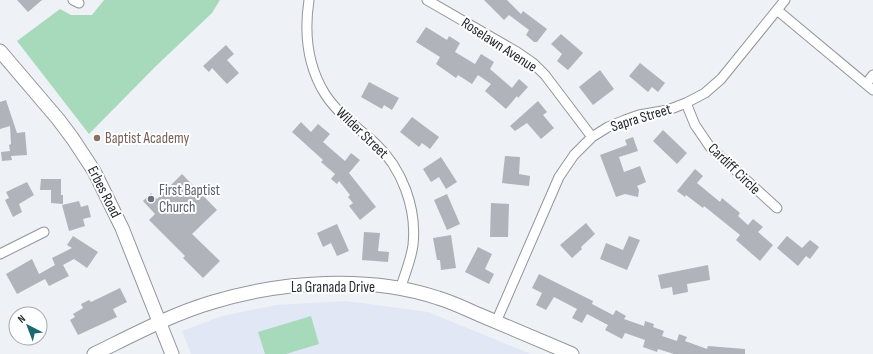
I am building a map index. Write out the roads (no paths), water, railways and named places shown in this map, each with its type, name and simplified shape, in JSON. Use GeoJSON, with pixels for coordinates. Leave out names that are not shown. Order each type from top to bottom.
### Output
{"type":"FeatureCollection","features":[{"type":"Feature","properties":{"kind":"street","name":"Wilder Street"},"geometry":{"type":"LineString","coordinates":[[309,0],[306,16],[306,32],[309,56],[316,76],[325,94],[337,110],[376,144],[389,158],[400,176],[409,199],[413,222],[413,244],[408,267],[400,289]]}},
{"type":"Feature","properties":{"kind":"street","name":"Roselawn Avenue"},"geometry":{"type":"LineString","coordinates":[[427,0],[517,52],[533,63],[545,75],[592,137]]}},
{"type":"Feature","properties":{"kind":"street","name":"Sapra Street"},"geometry":{"type":"LineString","coordinates":[[496,322],[558,177],[574,154],[592,137],[608,127],[625,120],[668,110],[686,104],[705,93],[721,79],[785,0]]}},
{"type":"Feature","properties":{"kind":"street"},"geometry":{"type":"LineString","coordinates":[[777,10],[873,90]]}},
{"type":"Feature","properties":{"kind":"street","name":"Erbes Road"},"geometry":{"type":"LineString","coordinates":[[0,51],[58,119],[94,171],[122,228],[172,354]]}},
{"type":"Feature","properties":{"kind":"street"},"geometry":{"type":"LineString","coordinates":[[866,84],[873,75]]}},
{"type":"Feature","properties":{"kind":"street","name":"Cardiff Circle"},"geometry":{"type":"LineString","coordinates":[[686,104],[695,125],[710,147],[777,208]]}},
{"type":"Feature","properties":{"kind":"street"},"geometry":{"type":"LineString","coordinates":[[0,254],[44,232]]}},
{"type":"Feature","properties":{"kind":"street","name":"La Granada Drive"},"geometry":{"type":"LineString","coordinates":[[94,354],[160,323],[213,302],[246,293],[277,287],[337,283],[400,289],[438,298],[572,354]]}},
{"type":"Feature","properties":{"kind":"place","name":"Baptist Academy"},"geometry":{"type":"Point","coordinates":[97,138]}},
{"type":"Feature","properties":{"kind":"place","name":"First Baptist Church"},"geometry":{"type":"Point","coordinates":[151,199]}}]}
